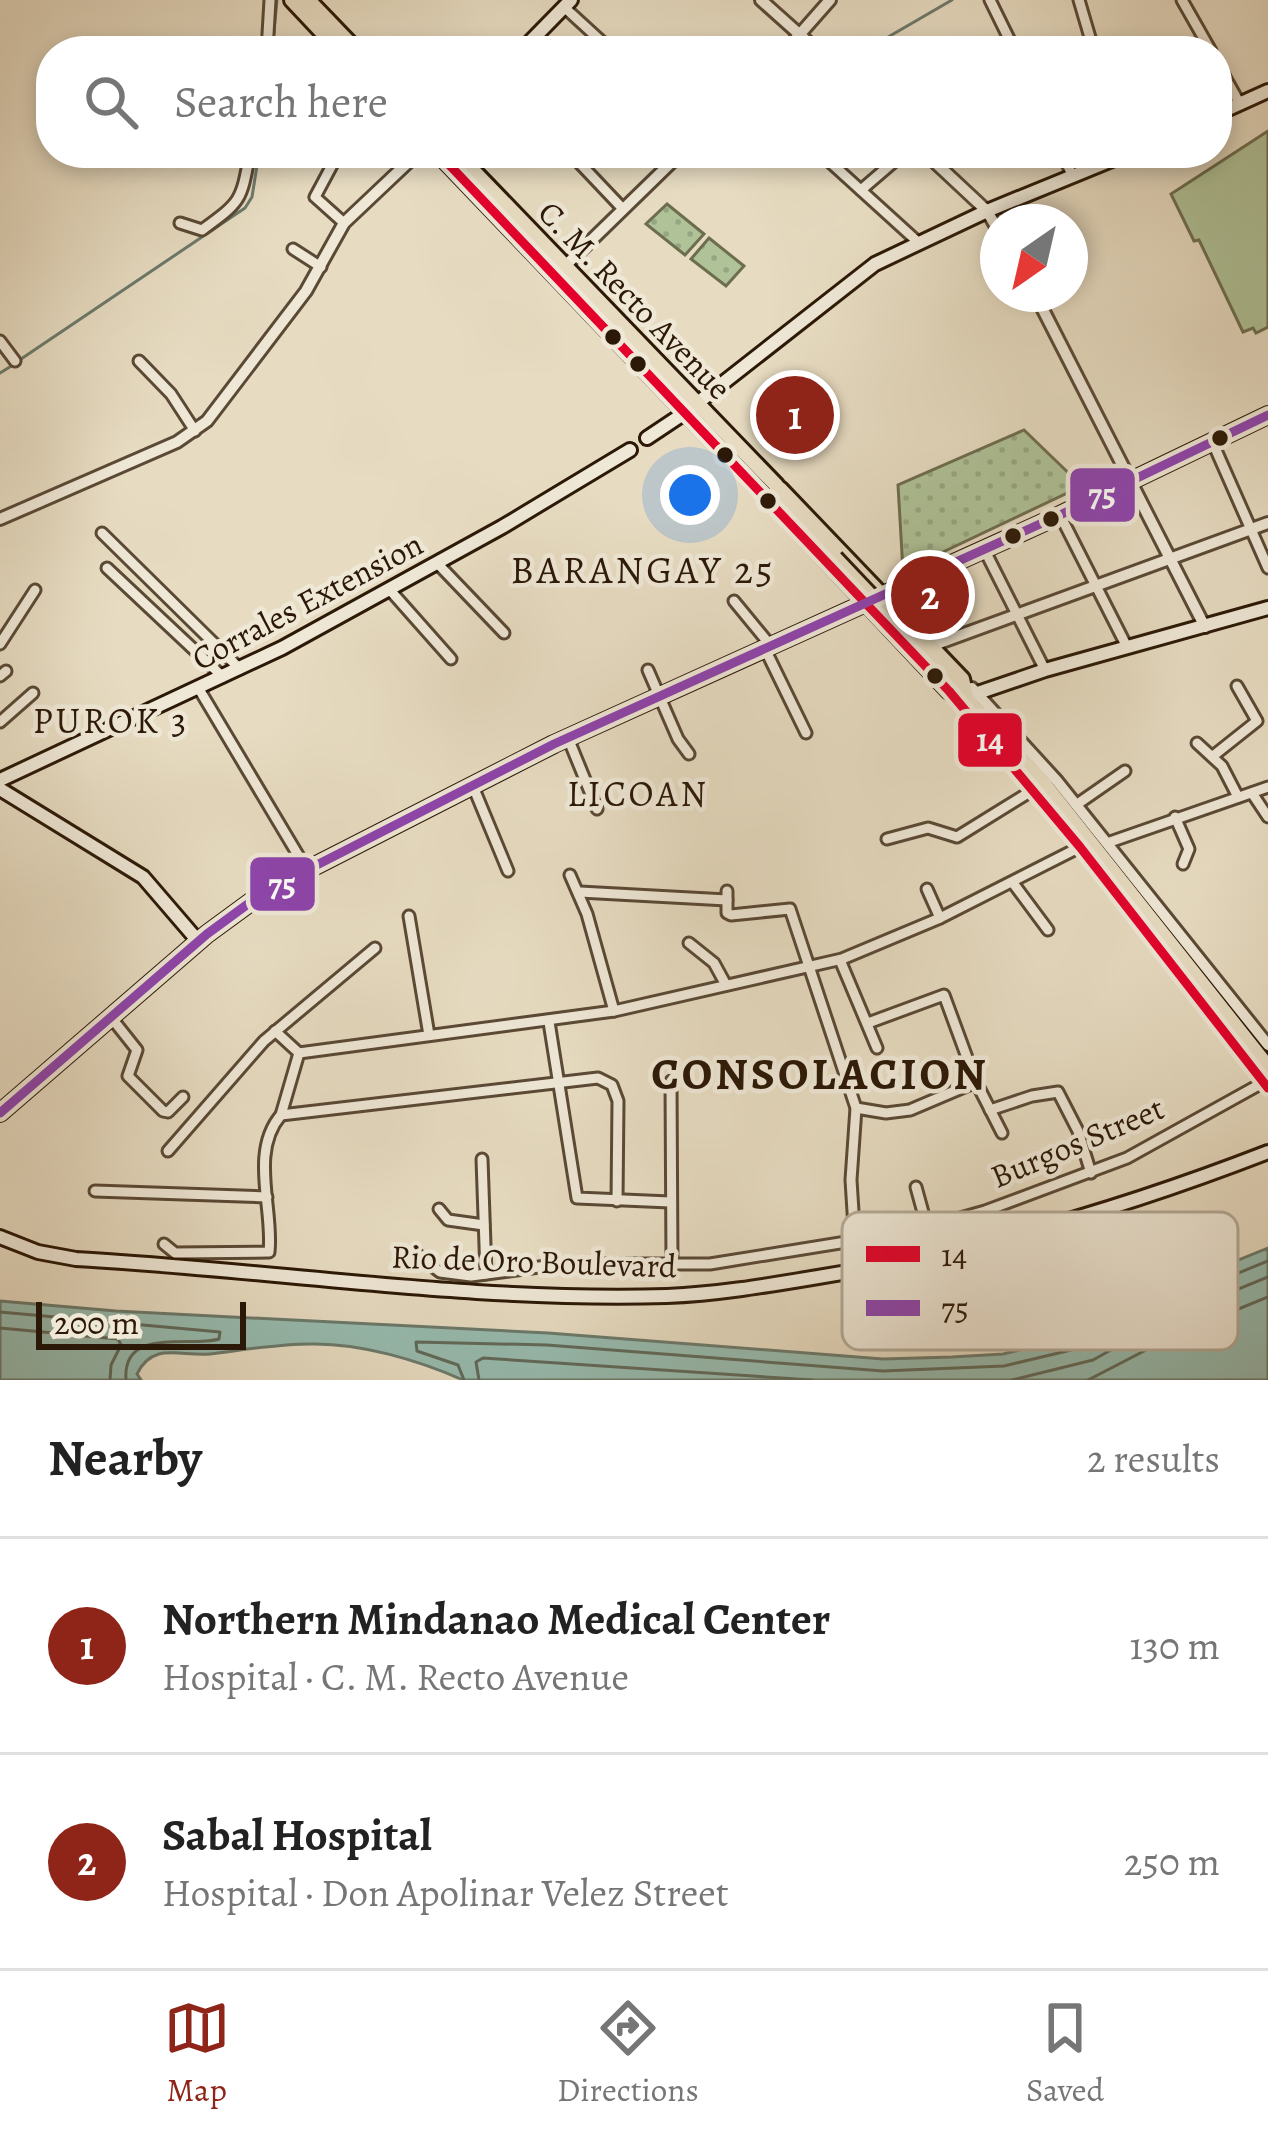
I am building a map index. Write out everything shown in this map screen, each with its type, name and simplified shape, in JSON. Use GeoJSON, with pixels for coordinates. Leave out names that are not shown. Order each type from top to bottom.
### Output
{"type":"FeatureCollection","features":[{"type":"Feature","properties":{"kind":"main road"},"geometry":{"type":"LineString","coordinates":[[292,0],[326,36]]}},
{"type":"Feature","properties":{"kind":"main road"},"geometry":{"type":"LineString","coordinates":[[308,0],[343,36]]}},
{"type":"Feature","properties":{"kind":"main road"},"geometry":{"type":"LineString","coordinates":[[535,36],[567,3]]}},
{"type":"Feature","properties":{"kind":"main road"},"geometry":{"type":"LineString","coordinates":[[1232,107],[1268,91]]}},
{"type":"Feature","properties":{"kind":"main road","name":"C. M. Recto Avenue"},"geometry":{"type":"LineString","coordinates":[[453,168],[972,695],[1185,962],[1267,1079]]}},
{"type":"Feature","properties":{"kind":"main road","name":"C. M. Recto Avenue"},"geometry":{"type":"LineString","coordinates":[[470,168],[692,407]]}},
{"type":"Feature","properties":{"kind":"main road"},"geometry":{"type":"LineString","coordinates":[[1006,204],[1093,168]]}},
{"type":"Feature","properties":{"kind":"main road"},"geometry":{"type":"LineString","coordinates":[[646,438],[866,270],[980,215]]}},
{"type":"Feature","properties":{"kind":"main road"},"geometry":{"type":"LineString","coordinates":[[0,1113],[198,941],[252,901],[307,870],[568,738],[1060,515],[1268,415]]}},
{"type":"Feature","properties":{"kind":"main road","name":"Corrales Extension"},"geometry":{"type":"LineString","coordinates":[[0,780],[240,669],[437,563],[630,450]]}},
{"type":"Feature","properties":{"kind":"main road","name":"C. M. Recto Avenue"},"geometry":{"type":"LineString","coordinates":[[771,490],[882,595],[972,695]]}},
{"type":"Feature","properties":{"kind":"main road","name":"C. M. Recto Avenue"},"geometry":{"type":"LineString","coordinates":[[771,490],[866,603],[949,691],[972,695]]}},
{"type":"Feature","properties":{"kind":"main road"},"geometry":{"type":"LineString","coordinates":[[899,587],[907,628]]}},
{"type":"Feature","properties":{"kind":"main road"},"geometry":{"type":"LineString","coordinates":[[972,695],[1268,608]]}},
{"type":"Feature","properties":{"kind":"main road"},"geometry":{"type":"LineString","coordinates":[[0,790],[143,877],[198,941]]}},
{"type":"Feature","properties":{"kind":"main road","name":"Rio de Oro Boulevard"},"geometry":{"type":"LineString","coordinates":[[1090,1212],[1268,1152]]}},
{"type":"Feature","properties":{"kind":"main road","name":"Rio de Oro Boulevard"},"geometry":{"type":"LineString","coordinates":[[0,1238],[76,1259],[599,1297],[711,1293],[842,1271]]}},
{"type":"Feature","properties":{"kind":"street"},"geometry":{"type":"LineString","coordinates":[[268,36],[270,0]]}},
{"type":"Feature","properties":{"kind":"street"},"geometry":{"type":"LineString","coordinates":[[761,0],[802,36],[830,0]]}},
{"type":"Feature","properties":{"kind":"street"},"geometry":{"type":"LineString","coordinates":[[990,0],[1008,36]]}},
{"type":"Feature","properties":{"kind":"street"},"geometry":{"type":"LineString","coordinates":[[1079,0],[1090,36]]}},
{"type":"Feature","properties":{"kind":"street"},"geometry":{"type":"LineString","coordinates":[[1182,0],[1202,36]]}},
{"type":"Feature","properties":{"kind":"street"},"geometry":{"type":"LineString","coordinates":[[567,3],[598,36]]}},
{"type":"Feature","properties":{"kind":"street"},"geometry":{"type":"LineString","coordinates":[[1232,89],[1240,104]]}},
{"type":"Feature","properties":{"kind":"street"},"geometry":{"type":"LineString","coordinates":[[180,223],[202,230],[234,208],[243,194],[247,168]]}},
{"type":"Feature","properties":{"kind":"street"},"geometry":{"type":"LineString","coordinates":[[330,168],[315,196],[344,224]]}},
{"type":"Feature","properties":{"kind":"street"},"geometry":{"type":"LineString","coordinates":[[0,519],[195,431],[214,413],[321,267],[344,224],[402,168]]}},
{"type":"Feature","properties":{"kind":"street"},"geometry":{"type":"LineString","coordinates":[[584,168],[623,209]]}},
{"type":"Feature","properties":{"kind":"street"},"geometry":{"type":"LineString","coordinates":[[565,266],[665,168]]}},
{"type":"Feature","properties":{"kind":"street"},"geometry":{"type":"LineString","coordinates":[[837,168],[919,243]]}},
{"type":"Feature","properties":{"kind":"street"},"geometry":{"type":"LineString","coordinates":[[861,190],[887,168]]}},
{"type":"Feature","properties":{"kind":"street"},"geometry":{"type":"LineString","coordinates":[[941,168],[980,205]]}},
{"type":"Feature","properties":{"kind":"street"},"geometry":{"type":"LineString","coordinates":[[1068,168],[1072,177]]}},
{"type":"Feature","properties":{"kind":"street"},"geometry":{"type":"LineString","coordinates":[[292,249],[321,267]]}},
{"type":"Feature","properties":{"kind":"street"},"geometry":{"type":"LineString","coordinates":[[1045,312],[1204,627]]}},
{"type":"Feature","properties":{"kind":"street"},"geometry":{"type":"LineString","coordinates":[[0,341],[14,361]]}},
{"type":"Feature","properties":{"kind":"street"},"geometry":{"type":"LineString","coordinates":[[139,361],[171,394],[195,431]]}},
{"type":"Feature","properties":{"kind":"street"},"geometry":{"type":"LineString","coordinates":[[1212,441],[1268,568]]}},
{"type":"Feature","properties":{"kind":"street"},"geometry":{"type":"LineString","coordinates":[[1060,515],[1127,647]]}},
{"type":"Feature","properties":{"kind":"street"},"geometry":{"type":"LineString","coordinates":[[931,646],[1268,523]]}},
{"type":"Feature","properties":{"kind":"street"},"geometry":{"type":"LineString","coordinates":[[103,533],[240,669]]}},
{"type":"Feature","properties":{"kind":"street"},"geometry":{"type":"LineString","coordinates":[[984,549],[1045,670]]}},
{"type":"Feature","properties":{"kind":"street"},"geometry":{"type":"LineString","coordinates":[[437,563],[504,634]]}},
{"type":"Feature","properties":{"kind":"street"},"geometry":{"type":"LineString","coordinates":[[107,568],[223,677]]}},
{"type":"Feature","properties":{"kind":"street"},"geometry":{"type":"LineString","coordinates":[[389,589],[451,659]]}},
{"type":"Feature","properties":{"kind":"street"},"geometry":{"type":"LineString","coordinates":[[0,644],[35,590]]}},
{"type":"Feature","properties":{"kind":"street"},"geometry":{"type":"LineString","coordinates":[[734,602],[768,648],[806,733]]}},
{"type":"Feature","properties":{"kind":"street"},"geometry":{"type":"LineString","coordinates":[[648,670],[678,740],[689,754]]}},
{"type":"Feature","properties":{"kind":"street"},"geometry":{"type":"LineString","coordinates":[[1213,756],[1257,721],[1237,686]]}},
{"type":"Feature","properties":{"kind":"street"},"geometry":{"type":"LineString","coordinates":[[200,689],[307,870]]}},
{"type":"Feature","properties":{"kind":"street"},"geometry":{"type":"LineString","coordinates":[[949,691],[1267,1079]]}},
{"type":"Feature","properties":{"kind":"street"},"geometry":{"type":"LineString","coordinates":[[0,722],[33,693]]}},
{"type":"Feature","properties":{"kind":"street"},"geometry":{"type":"LineString","coordinates":[[972,695],[1076,805],[1268,1046]]}},
{"type":"Feature","properties":{"kind":"street"},"geometry":{"type":"LineString","coordinates":[[568,738],[596,809]]}},
{"type":"Feature","properties":{"kind":"street"},"geometry":{"type":"LineString","coordinates":[[1197,743],[1228,774],[1238,797]]}},
{"type":"Feature","properties":{"kind":"street"},"geometry":{"type":"LineString","coordinates":[[1076,805],[1125,771]]}},
{"type":"Feature","properties":{"kind":"street"},"geometry":{"type":"LineString","coordinates":[[472,784],[508,871]]}},
{"type":"Feature","properties":{"kind":"street"},"geometry":{"type":"LineString","coordinates":[[1107,843],[1268,787]]}},
{"type":"Feature","properties":{"kind":"street"},"geometry":{"type":"LineString","coordinates":[[886,838],[928,828],[957,837],[1033,790]]}},
{"type":"Feature","properties":{"kind":"street"},"geometry":{"type":"LineString","coordinates":[[1252,793],[1268,817]]}},
{"type":"Feature","properties":{"kind":"street"},"geometry":{"type":"LineString","coordinates":[[1175,817],[1190,849],[1183,864]]}},
{"type":"Feature","properties":{"kind":"street"},"geometry":{"type":"LineString","coordinates":[[299,1053],[549,1022],[810,968],[940,918],[1080,847]]}},
{"type":"Feature","properties":{"kind":"street"},"geometry":{"type":"LineString","coordinates":[[570,875],[580,892],[614,1011]]}},
{"type":"Feature","properties":{"kind":"street"},"geometry":{"type":"LineString","coordinates":[[1013,883],[1048,930]]}},
{"type":"Feature","properties":{"kind":"street"},"geometry":{"type":"LineString","coordinates":[[927,889],[940,918]]}},
{"type":"Feature","properties":{"kind":"street"},"geometry":{"type":"LineString","coordinates":[[580,892],[727,896],[731,915],[790,910],[856,1108],[853,1212]]}},
{"type":"Feature","properties":{"kind":"street"},"geometry":{"type":"LineString","coordinates":[[410,916],[429,1035]]}},
{"type":"Feature","properties":{"kind":"street"},"geometry":{"type":"LineString","coordinates":[[689,943],[714,963],[726,985]]}},
{"type":"Feature","properties":{"kind":"street"},"geometry":{"type":"LineString","coordinates":[[168,1151],[275,1031],[375,948]]}},
{"type":"Feature","properties":{"kind":"street"},"geometry":{"type":"LineString","coordinates":[[840,960],[877,1048]]}},
{"type":"Feature","properties":{"kind":"street"},"geometry":{"type":"LineString","coordinates":[[868,1023],[944,995],[976,1082],[1002,1133]]}},
{"type":"Feature","properties":{"kind":"street"},"geometry":{"type":"LineString","coordinates":[[110,1016],[137,1050],[128,1076],[164,1112],[184,1097]]}},
{"type":"Feature","properties":{"kind":"street"},"geometry":{"type":"LineString","coordinates":[[549,1022],[577,1198],[670,1202]]}},
{"type":"Feature","properties":{"kind":"street"},"geometry":{"type":"LineString","coordinates":[[275,1031],[299,1053]]}},
{"type":"Feature","properties":{"kind":"street"},"geometry":{"type":"LineString","coordinates":[[164,1244],[175,1253],[266,1254],[271,1249],[265,1153],[299,1053]]}},
{"type":"Feature","properties":{"kind":"street"},"geometry":{"type":"LineString","coordinates":[[281,1115],[598,1078],[612,1084],[618,1101],[617,1201]]}},
{"type":"Feature","properties":{"kind":"street","name":"Burgos Street"},"geometry":{"type":"LineString","coordinates":[[973,1212],[1139,1152],[1267,1079]]}},
{"type":"Feature","properties":{"kind":"street"},"geometry":{"type":"LineString","coordinates":[[671,1081],[672,1264]]}},
{"type":"Feature","properties":{"kind":"street"},"geometry":{"type":"LineString","coordinates":[[856,1108],[886,1113],[910,1110],[976,1082]]}},
{"type":"Feature","properties":{"kind":"street"},"geometry":{"type":"LineString","coordinates":[[990,1110],[1058,1092],[1078,1131],[1091,1173]]}},
{"type":"Feature","properties":{"kind":"street"},"geometry":{"type":"LineString","coordinates":[[482,1159],[486,1274]]}},
{"type":"Feature","properties":{"kind":"street"},"geometry":{"type":"LineString","coordinates":[[916,1187],[923,1212]]}},
{"type":"Feature","properties":{"kind":"street"},"geometry":{"type":"LineString","coordinates":[[95,1191],[266,1197]]}},
{"type":"Feature","properties":{"kind":"street"},"geometry":{"type":"LineString","coordinates":[[440,1209],[448,1220],[484,1225]]}},
{"type":"Feature","properties":{"kind":"street","name":"Burgos Street"},"geometry":{"type":"LineString","coordinates":[[414,1252],[440,1272],[471,1276],[562,1264],[766,1258],[842,1245]]}},
{"type":"Feature","properties":{"kind":"green space"},"geometry":{"type":"Polygon","coordinates":[[[1268,131],[1268,327],[1256,333],[1253,328],[1243,332],[1171,194],[1211,168],[1232,168],[1232,154],[1268,131]]]}},
{"type":"Feature","properties":{"kind":"green space"},"geometry":{"type":"Polygon","coordinates":[[[667,204],[704,234],[685,255],[646,224],[667,204]]]}},
{"type":"Feature","properties":{"kind":"green space"},"geometry":{"type":"Polygon","coordinates":[[[709,238],[744,266],[726,286],[691,259],[709,238]]]}},
{"type":"Feature","properties":{"kind":"green space"},"geometry":{"type":"Polygon","coordinates":[[[1024,430],[1082,486],[903,571],[898,485],[1024,430]]]}},
{"type":"Feature","properties":{"kind":"water"},"geometry":{"type":"Polygon","coordinates":[[[1268,1248],[1268,1380],[463,1380],[388,1354],[311,1344],[159,1354],[137,1374],[141,1380],[0,1380],[0,1301],[548,1333],[883,1359],[1019,1350],[1238,1350],[1238,1260],[1268,1248]]]}},
{"type":"Feature","properties":{"kind":"waterway"},"geometry":{"type":"LineString","coordinates":[[273,36],[277,0]]}},
{"type":"Feature","properties":{"kind":"waterway"},"geometry":{"type":"LineString","coordinates":[[890,36],[952,0]]}},
{"type":"Feature","properties":{"kind":"waterway"},"geometry":{"type":"LineString","coordinates":[[21,359],[245,208],[252,197],[257,168]]}},
{"type":"Feature","properties":{"kind":"waterway"},"geometry":{"type":"LineString","coordinates":[[0,373],[13,365]]}},
{"type":"Feature","properties":{"kind":"transit line","name":"14"},"geometry":{"type":"LineString","coordinates":[[452,168],[949,691],[1080,847],[1268,1088]]}},
{"type":"Feature","properties":{"kind":"transit line","name":"75"},"geometry":{"type":"LineString","coordinates":[[0,1113],[207,934],[307,870],[554,744],[1060,515],[1268,415]]}},
{"type":"Feature","properties":{"kind":"place","name":"Northern Mindanao Medical Center"},"geometry":{"type":"Point","coordinates":[795,415]}},
{"type":"Feature","properties":{"kind":"place","name":"Sabal Hospital"},"geometry":{"type":"Point","coordinates":[930,595]}},
{"type":"Feature","properties":{"kind":"district","name":"BARANGAY 25"},"geometry":{"type":"Point","coordinates":[643,569]}},
{"type":"Feature","properties":{"kind":"district","name":"PUROK 3"},"geometry":{"type":"Point","coordinates":[111,720]}},
{"type":"Feature","properties":{"kind":"district","name":"LICOAN"},"geometry":{"type":"Point","coordinates":[638,793]}},
{"type":"Feature","properties":{"kind":"district","name":"CONSOLACION"},"geometry":{"type":"Point","coordinates":[820,1074]}}]}
